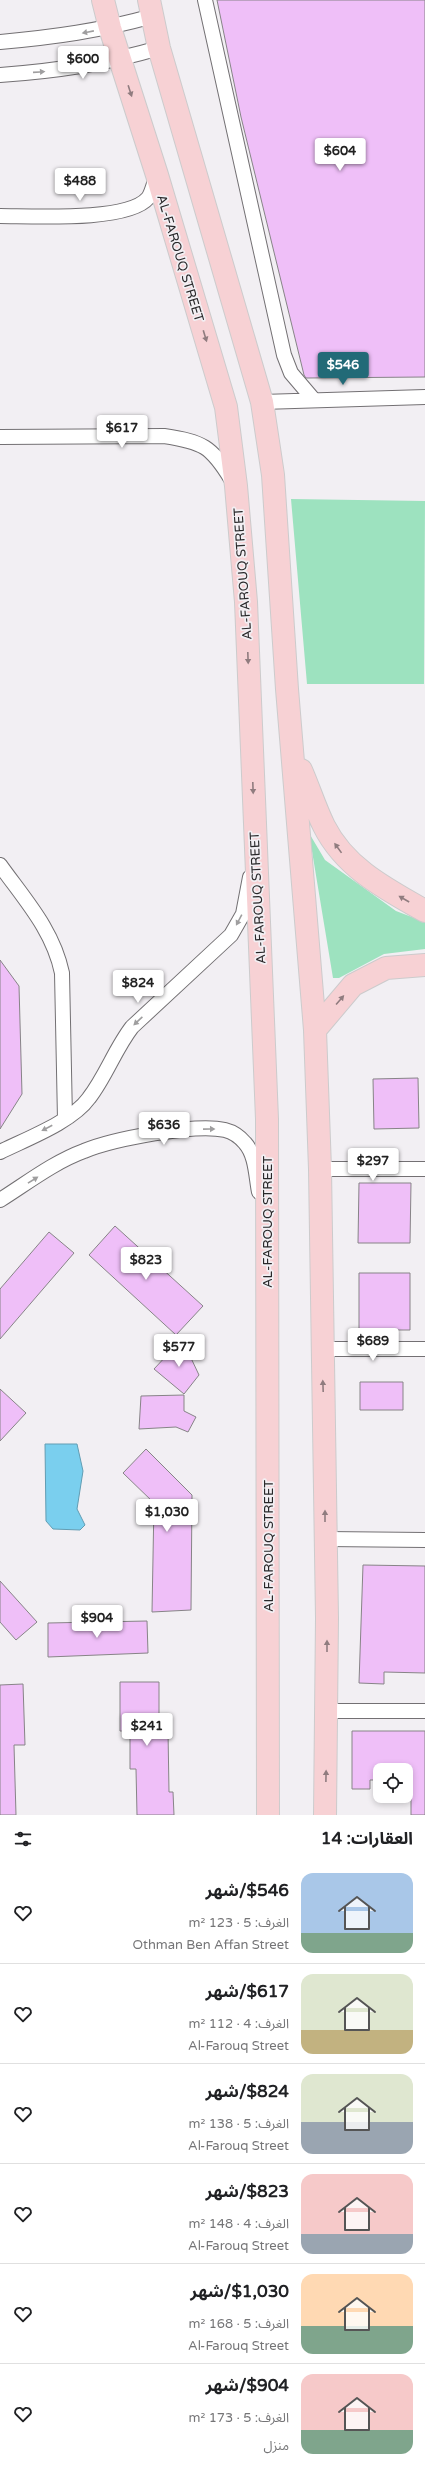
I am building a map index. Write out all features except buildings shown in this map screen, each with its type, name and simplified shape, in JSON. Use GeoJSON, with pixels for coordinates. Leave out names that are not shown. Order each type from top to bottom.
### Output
{"type":"FeatureCollection","features":[{"type":"Feature","properties":{"kind":"main road","name":"AL-FAROUQ STREET"},"geometry":{"type":"LineString","coordinates":[[103,0],[110,28],[157,175],[226,407],[236,486],[246,602],[254,840],[267,1119],[268,1815]]}},
{"type":"Feature","properties":{"kind":"main road"},"geometry":{"type":"LineString","coordinates":[[151,8],[159,48],[262,402],[273,475],[292,750],[315,1030],[320,1169],[328,1618],[325,1815]]}},
{"type":"Feature","properties":{"kind":"main road"},"geometry":{"type":"LineString","coordinates":[[292,750],[316,809],[337,848],[346,859],[382,887],[425,911]]}},
{"type":"Feature","properties":{"kind":"main road"},"geometry":{"type":"LineString","coordinates":[[315,1030],[353,985],[386,968],[425,965]]}},
{"type":"Feature","properties":{"kind":"street"},"geometry":{"type":"LineString","coordinates":[[205,0],[284,355],[291,373],[314,400]]}},
{"type":"Feature","properties":{"kind":"street"},"geometry":{"type":"LineString","coordinates":[[0,42],[61,37],[110,28],[151,8]]}},
{"type":"Feature","properties":{"kind":"street"},"geometry":{"type":"LineString","coordinates":[[0,75],[64,70],[120,60],[159,48]]}},
{"type":"Feature","properties":{"kind":"street"},"geometry":{"type":"LineString","coordinates":[[0,216],[106,214],[131,209],[148,198],[157,175]]}},
{"type":"Feature","properties":{"kind":"street"},"geometry":{"type":"LineString","coordinates":[[262,402],[425,397]]}},
{"type":"Feature","properties":{"kind":"street"},"geometry":{"type":"LineString","coordinates":[[0,437],[164,436],[188,440],[208,447],[222,463],[236,486]]}},
{"type":"Feature","properties":{"kind":"street"},"geometry":{"type":"LineString","coordinates":[[0,1152],[64,1119],[89,1099],[120,1044],[132,1027],[231,935],[243,914],[254,840]]}},
{"type":"Feature","properties":{"kind":"street"},"geometry":{"type":"LineString","coordinates":[[0,865],[45,928],[53,942],[59,959],[62,973],[64,1119]]}},
{"type":"Feature","properties":{"kind":"street"},"geometry":{"type":"LineString","coordinates":[[0,1200],[67,1158],[85,1150],[141,1136],[210,1128],[226,1130],[247,1144],[254,1159],[268,1245]]}},
{"type":"Feature","properties":{"kind":"street"},"geometry":{"type":"LineString","coordinates":[[320,1169],[425,1169]]}},
{"type":"Feature","properties":{"kind":"street"},"geometry":{"type":"LineString","coordinates":[[322,1348],[425,1349]]}},
{"type":"Feature","properties":{"kind":"street"},"geometry":{"type":"LineString","coordinates":[[326,1539],[425,1540]]}},
{"type":"Feature","properties":{"kind":"street"},"geometry":{"type":"LineString","coordinates":[[326,1711],[425,1711]]}},
{"type":"Feature","properties":{"kind":"green space"},"geometry":{"type":"Polygon","coordinates":[[[291,499],[425,501],[424,684],[307,684],[291,499]]]}},
{"type":"Feature","properties":{"kind":"green space"},"geometry":{"type":"Polygon","coordinates":[[[309,833],[325,860],[396,911],[425,922],[425,949],[384,954],[339,978],[333,978],[309,833]]]}},
{"type":"Feature","properties":{"kind":"water"},"geometry":{"type":"Polygon","coordinates":[[[45,1444],[77,1444],[83,1471],[77,1509],[85,1525],[80,1530],[53,1529],[46,1521],[45,1444]]]}}]}
